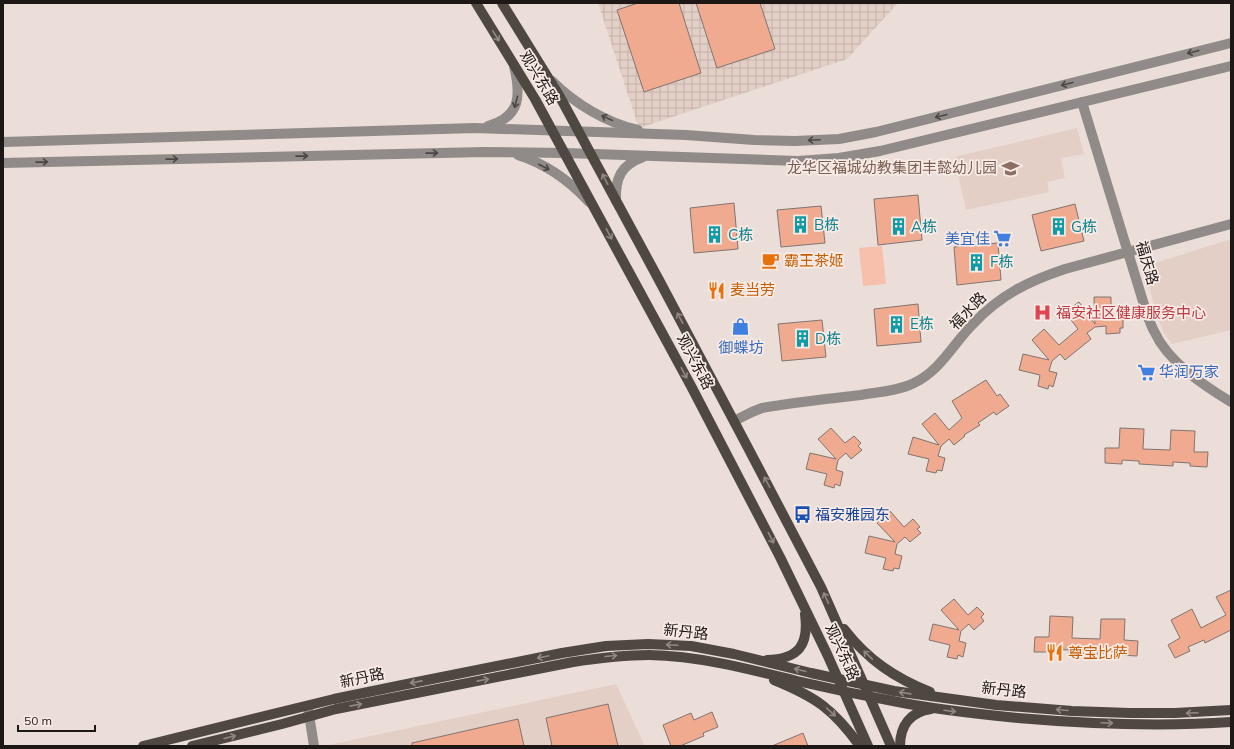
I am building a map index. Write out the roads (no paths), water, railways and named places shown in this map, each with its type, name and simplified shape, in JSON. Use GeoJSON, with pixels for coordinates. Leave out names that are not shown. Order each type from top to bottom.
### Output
{"type":"FeatureCollection","features":[{"type":"Feature","properties":{"kind":"main road","name":"观兴东路"},"geometry":{"type":"LineString","coordinates":[[476,3],[514,64],[565,153],[751,500],[805,608],[868,746]]}},
{"type":"Feature","properties":{"kind":"main road","name":"观兴东路"},"geometry":{"type":"LineString","coordinates":[[502,3],[547,76],[591,154],[734,421],[817,580],[891,746]]}},
{"type":"Feature","properties":{"kind":"main road"},"geometry":{"type":"LineString","coordinates":[[761,661],[784,658],[796,654],[803,644],[806,632],[805,608]]}},
{"type":"Feature","properties":{"kind":"main road"},"geometry":{"type":"LineString","coordinates":[[835,618],[859,646],[881,667],[896,677],[919,688],[951,699]]}},
{"type":"Feature","properties":{"kind":"main road","name":"新丹路"},"geometry":{"type":"LineString","coordinates":[[143,746],[308,706],[412,683],[562,653],[606,646],[648,644],[691,646],[894,691],[996,705],[1072,711],[1175,713],[1231,710]]}},
{"type":"Feature","properties":{"kind":"main road","name":"新丹路"},"geometry":{"type":"LineString","coordinates":[[192,746],[336,709],[481,680],[611,656],[650,655],[689,658],[733,665],[843,691],[956,712],[1070,722],[1155,724],[1231,722]]}},
{"type":"Feature","properties":{"kind":"main road"},"geometry":{"type":"LineString","coordinates":[[733,665],[784,684],[818,701],[838,718],[860,746]]}},
{"type":"Feature","properties":{"kind":"main road"},"geometry":{"type":"LineString","coordinates":[[900,746],[901,732],[908,720],[919,712],[935,709]]}},
{"type":"Feature","properties":{"kind":"street"},"geometry":{"type":"LineString","coordinates":[[3,142],[475,128],[658,134],[754,140],[795,141],[839,138],[876,132],[1231,43]]}},
{"type":"Feature","properties":{"kind":"street"},"geometry":{"type":"LineString","coordinates":[[475,128],[499,122],[515,109],[519,92],[514,64]]}},
{"type":"Feature","properties":{"kind":"street"},"geometry":{"type":"LineString","coordinates":[[3,163],[508,153],[565,153],[798,162],[839,158],[880,151],[1231,66]]}},
{"type":"Feature","properties":{"kind":"street"},"geometry":{"type":"LineString","coordinates":[[547,76],[566,94],[592,111],[634,129],[658,134]]}},
{"type":"Feature","properties":{"kind":"street","name":"福庆路"},"geometry":{"type":"LineString","coordinates":[[1082,102],[1145,308],[1154,332],[1169,355],[1187,371],[1231,402]]}},
{"type":"Feature","properties":{"kind":"street"},"geometry":{"type":"LineString","coordinates":[[508,153],[535,162],[560,175],[580,192],[595,208]]}},
{"type":"Feature","properties":{"kind":"street"},"geometry":{"type":"LineString","coordinates":[[616,201],[617,185],[621,172],[632,162],[646,156]]}},
{"type":"Feature","properties":{"kind":"street","name":"福水路"},"geometry":{"type":"LineString","coordinates":[[734,421],[762,408],[888,391],[913,384],[932,371],[947,357],[977,320],[996,302],[1018,288],[1038,278],[1065,269],[1231,224]]}},
{"type":"Feature","properties":{"kind":"street"},"geometry":{"type":"LineString","coordinates":[[308,706],[314,746]]}},
{"type":"Feature","properties":{"kind":"place","name":"龙华区福城幼教集团丰懿幼儿园"},"geometry":{"type":"Point","coordinates":[1010,168]}},
{"type":"Feature","properties":{"kind":"place","name":"B栋"},"geometry":{"type":"Point","coordinates":[801,225]}},
{"type":"Feature","properties":{"kind":"place","name":"A栋"},"geometry":{"type":"Point","coordinates":[898,227]}},
{"type":"Feature","properties":{"kind":"place","name":"G栋"},"geometry":{"type":"Point","coordinates":[1058,227]}},
{"type":"Feature","properties":{"kind":"place","name":"C栋"},"geometry":{"type":"Point","coordinates":[715,235]}},
{"type":"Feature","properties":{"kind":"place","name":"美宜佳"},"geometry":{"type":"Point","coordinates":[1003,239]}},
{"type":"Feature","properties":{"kind":"place","name":"霸王茶姬"},"geometry":{"type":"Point","coordinates":[771,261]}},
{"type":"Feature","properties":{"kind":"place","name":"F栋"},"geometry":{"type":"Point","coordinates":[977,262]}},
{"type":"Feature","properties":{"kind":"place","name":"麦当劳"},"geometry":{"type":"Point","coordinates":[717,290]}},
{"type":"Feature","properties":{"kind":"place","name":"福安社区健康服务中心"},"geometry":{"type":"Point","coordinates":[1043,313]}},
{"type":"Feature","properties":{"kind":"place","name":"E栋"},"geometry":{"type":"Point","coordinates":[897,324]}},
{"type":"Feature","properties":{"kind":"place","name":"御蝶坊"},"geometry":{"type":"Point","coordinates":[741,327]}},
{"type":"Feature","properties":{"kind":"place","name":"D栋"},"geometry":{"type":"Point","coordinates":[802,339]}},
{"type":"Feature","properties":{"kind":"place","name":"华润万家"},"geometry":{"type":"Point","coordinates":[1146,372]}},
{"type":"Feature","properties":{"kind":"place","name":"福安雅园东"},"geometry":{"type":"Point","coordinates":[802,515]}},
{"type":"Feature","properties":{"kind":"place","name":"尊宝比萨"},"geometry":{"type":"Point","coordinates":[1055,653]}}]}
